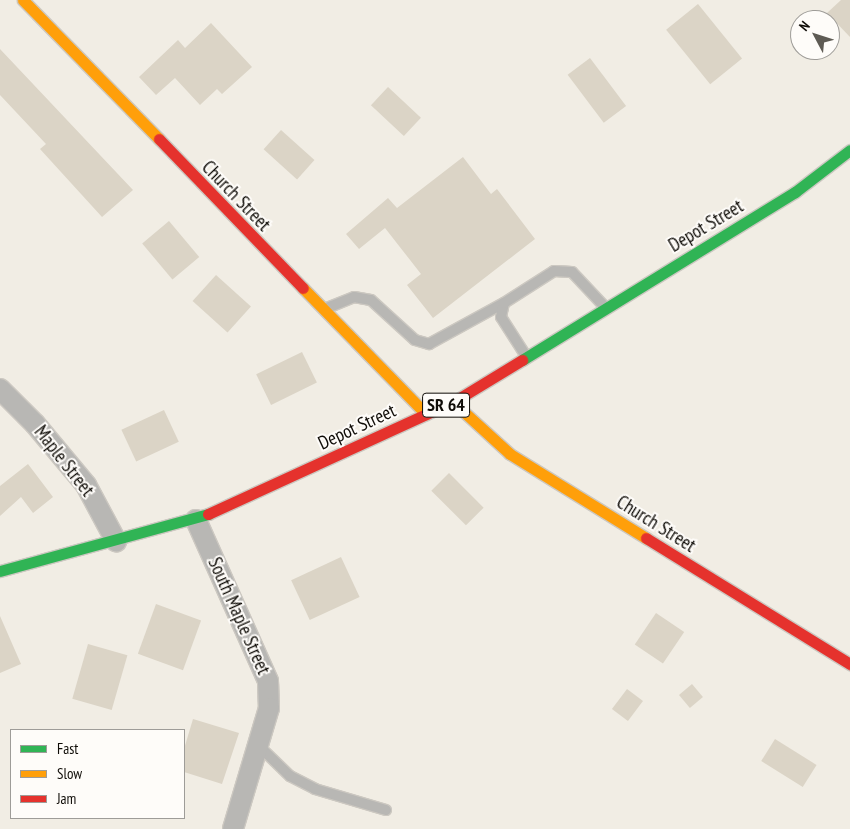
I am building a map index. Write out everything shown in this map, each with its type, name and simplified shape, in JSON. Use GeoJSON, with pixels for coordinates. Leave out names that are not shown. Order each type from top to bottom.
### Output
{"type":"FeatureCollection","features":[{"type":"Feature","properties":{"kind":"street","name":"Church Street"},"geometry":{"type":"LineString","coordinates":[[23,0],[322,310],[426,414]]}},
{"type":"Feature","properties":{"kind":"street","name":"Depot Street"},"geometry":{"type":"LineString","coordinates":[[0,571],[196,520],[453,402],[795,192],[850,150]]}},
{"type":"Feature","properties":{"kind":"street","name":"Maple Street"},"geometry":{"type":"LineString","coordinates":[[0,389],[36,424],[86,485],[116,541]]}},
{"type":"Feature","properties":{"kind":"street","name":"Church Street"},"geometry":{"type":"LineString","coordinates":[[453,402],[510,454],[850,664]]}},
{"type":"Feature","properties":{"kind":"street","name":"South Maple Street"},"geometry":{"type":"LineString","coordinates":[[196,520],[268,681],[268,708],[233,829]]}},
{"type":"Feature","properties":{"kind":"lane"},"geometry":{"type":"LineString","coordinates":[[322,310],[354,297],[371,300],[415,340],[429,344],[504,303],[554,271],[572,272],[606,308]]}},
{"type":"Feature","properties":{"kind":"lane"},"geometry":{"type":"LineString","coordinates":[[504,303],[501,317],[527,356]]}},
{"type":"Feature","properties":{"kind":"lane"},"geometry":{"type":"LineString","coordinates":[[258,745],[290,776],[315,789],[386,810]]}},
{"type":"Feature","properties":{"kind":"building"},"geometry":{"type":"Polygon","coordinates":[[[841,0],[850,0],[850,37],[840,27],[840,10],[830,10],[841,0]]]}},
{"type":"Feature","properties":{"kind":"building"},"geometry":{"type":"Polygon","coordinates":[[[698,4],[742,58],[710,84],[666,30],[698,4]]]}},
{"type":"Feature","properties":{"kind":"building"},"geometry":{"type":"Polygon","coordinates":[[[211,23],[252,67],[222,94],[217,89],[200,105],[175,78],[156,95],[139,77],[178,40],[185,48],[211,23]]]}},
{"type":"Feature","properties":{"kind":"building"},"geometry":{"type":"Polygon","coordinates":[[[0,49],[133,190],[102,217],[40,149],[46,144],[0,95],[0,49]]]}},
{"type":"Feature","properties":{"kind":"building"},"geometry":{"type":"Polygon","coordinates":[[[590,58],[626,106],[604,123],[568,75],[590,58]]]}},
{"type":"Feature","properties":{"kind":"building"},"geometry":{"type":"Polygon","coordinates":[[[388,87],[421,118],[404,136],[371,105],[388,87]]]}},
{"type":"Feature","properties":{"kind":"building"},"geometry":{"type":"Polygon","coordinates":[[[281,130],[314,160],[297,179],[264,149],[281,130]]]}},
{"type":"Feature","properties":{"kind":"building"},"geometry":{"type":"Polygon","coordinates":[[[463,157],[491,194],[497,189],[535,239],[433,318],[407,285],[421,274],[385,228],[359,249],[346,234],[388,198],[397,208],[463,157]]]}},
{"type":"Feature","properties":{"kind":"building"},"geometry":{"type":"Polygon","coordinates":[[[169,221],[199,257],[172,280],[142,243],[169,221]]]}},
{"type":"Feature","properties":{"kind":"building"},"geometry":{"type":"Polygon","coordinates":[[[216,275],[251,306],[228,332],[193,301],[216,275]]]}},
{"type":"Feature","properties":{"kind":"building"},"geometry":{"type":"Polygon","coordinates":[[[302,352],[317,383],[271,405],[256,374],[302,352]]]}},
{"type":"Feature","properties":{"kind":"building"},"geometry":{"type":"Polygon","coordinates":[[[164,410],[179,442],[136,462],[121,430],[164,410]]]}},
{"type":"Feature","properties":{"kind":"building"},"geometry":{"type":"Polygon","coordinates":[[[28,464],[53,497],[33,513],[21,497],[0,516],[0,486],[28,464]]]}},
{"type":"Feature","properties":{"kind":"building"},"geometry":{"type":"Polygon","coordinates":[[[449,473],[484,508],[466,525],[431,491],[449,473]]]}},
{"type":"Feature","properties":{"kind":"building"},"geometry":{"type":"Polygon","coordinates":[[[341,557],[360,597],[310,620],[291,580],[341,557]]]}},
{"type":"Feature","properties":{"kind":"building"},"geometry":{"type":"Polygon","coordinates":[[[156,604],[201,620],[183,670],[138,654],[156,604]]]}},
{"type":"Feature","properties":{"kind":"building"},"geometry":{"type":"Polygon","coordinates":[[[656,613],[684,632],[663,664],[635,645],[656,613]]]}},
{"type":"Feature","properties":{"kind":"building"},"geometry":{"type":"Polygon","coordinates":[[[0,616],[21,664],[0,673],[0,616]]]}},
{"type":"Feature","properties":{"kind":"building"},"geometry":{"type":"Polygon","coordinates":[[[88,644],[127,655],[112,710],[72,699],[88,644]]]}},
{"type":"Feature","properties":{"kind":"building"},"geometry":{"type":"Polygon","coordinates":[[[692,684],[703,697],[690,708],[679,695],[692,684]]]}},
{"type":"Feature","properties":{"kind":"building"},"geometry":{"type":"Polygon","coordinates":[[[627,689],[643,701],[628,721],[612,709],[627,689]]]}},
{"type":"Feature","properties":{"kind":"building"},"geometry":{"type":"Polygon","coordinates":[[[193,719],[239,733],[222,784],[185,772],[185,746],[193,719]]]}},
{"type":"Feature","properties":{"kind":"building"},"geometry":{"type":"Polygon","coordinates":[[[775,739],[817,765],[803,787],[761,761],[775,739]]]}},
{"type":"Feature","properties":{"kind":"traffic: fast"},"geometry":{"type":"LineString","coordinates":[[522,360],[795,192],[850,150]]}},
{"type":"Feature","properties":{"kind":"traffic: fast"},"geometry":{"type":"LineString","coordinates":[[0,571],[208,514]]}},
{"type":"Feature","properties":{"kind":"traffic: slow"},"geometry":{"type":"LineString","coordinates":[[23,0],[159,139]]}},
{"type":"Feature","properties":{"kind":"traffic: slow"},"geometry":{"type":"LineString","coordinates":[[303,288],[426,414]]}},
{"type":"Feature","properties":{"kind":"traffic: slow"},"geometry":{"type":"LineString","coordinates":[[453,402],[510,454],[646,538]]}},
{"type":"Feature","properties":{"kind":"traffic: jam"},"geometry":{"type":"LineString","coordinates":[[159,139],[303,288]]}},
{"type":"Feature","properties":{"kind":"traffic: jam"},"geometry":{"type":"LineString","coordinates":[[208,514],[453,402],[522,360]]}},
{"type":"Feature","properties":{"kind":"traffic: jam"},"geometry":{"type":"LineString","coordinates":[[646,538],[850,664]]}}]}
